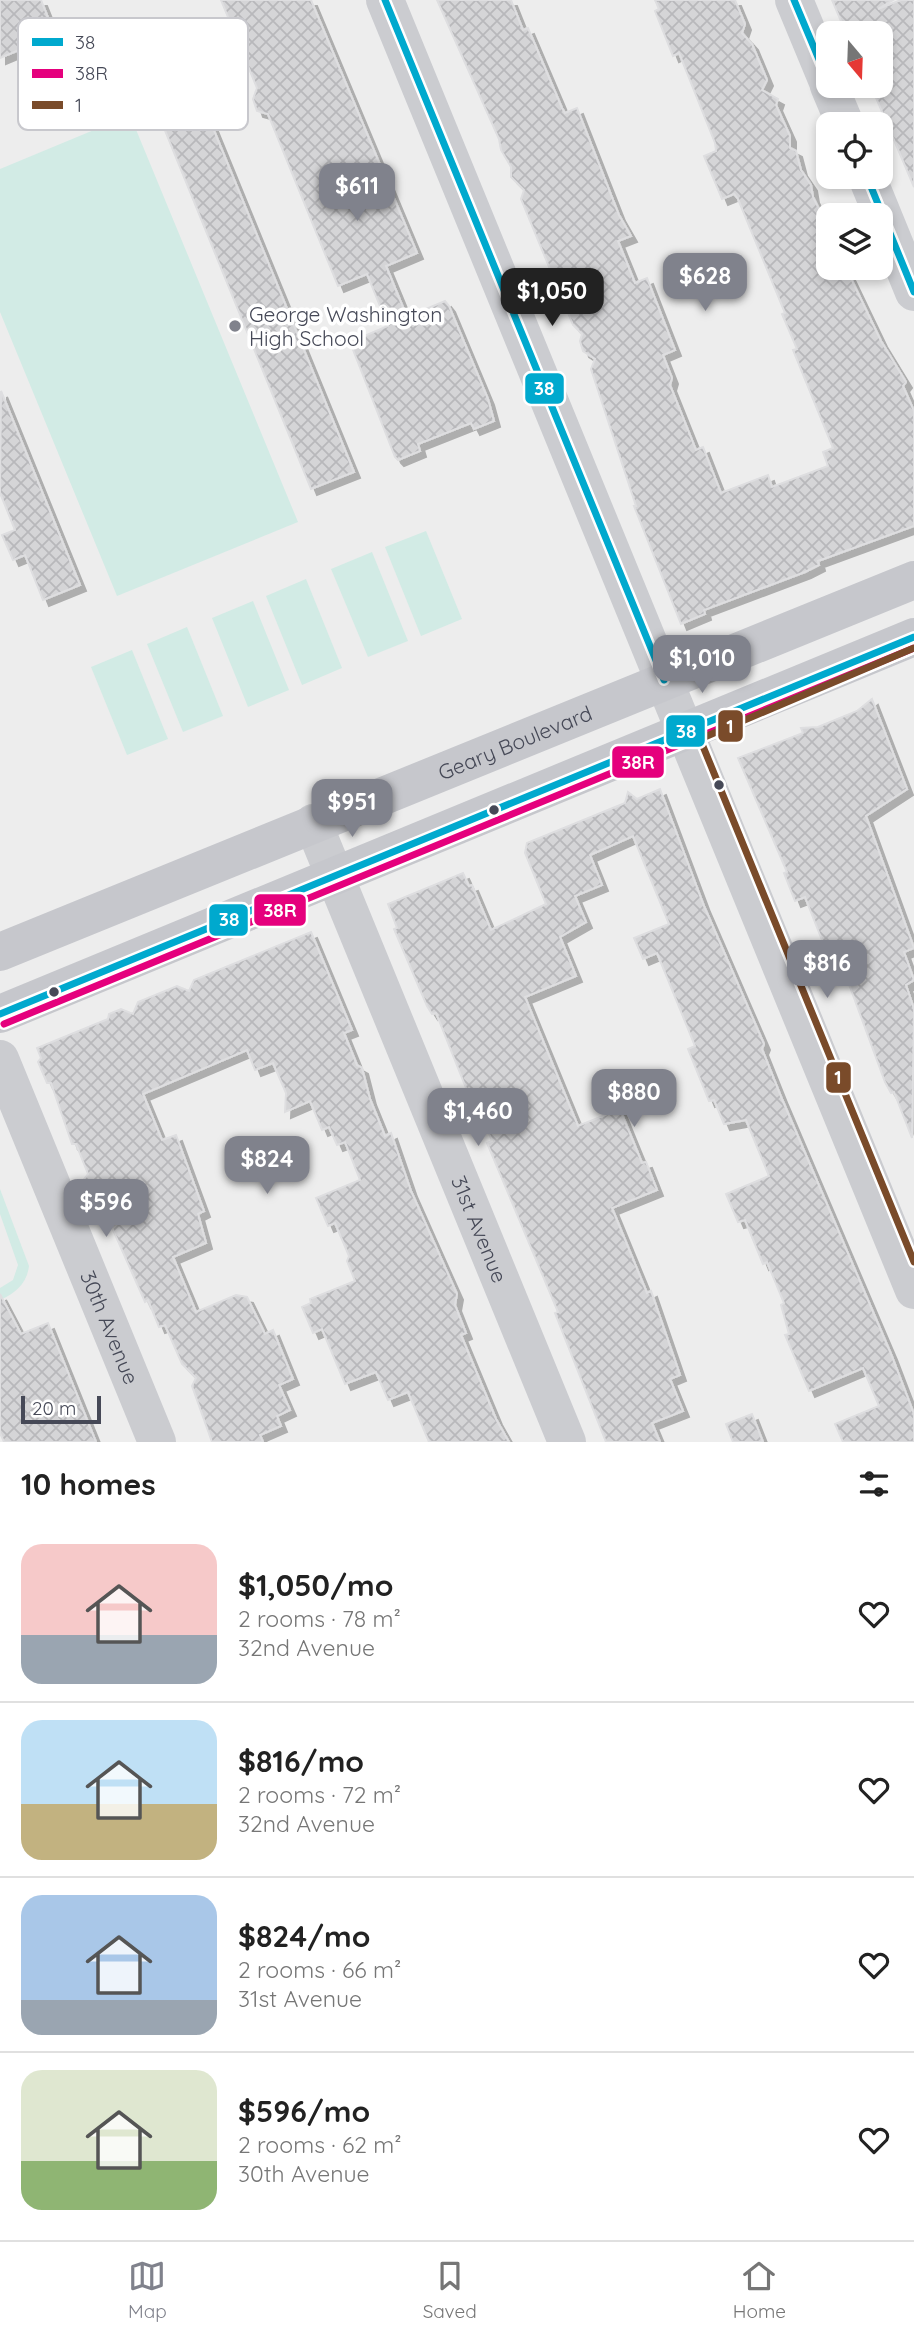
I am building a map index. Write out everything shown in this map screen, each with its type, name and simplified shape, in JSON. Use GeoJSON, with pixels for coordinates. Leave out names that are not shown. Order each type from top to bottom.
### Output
{"type":"FeatureCollection","features":[{"type":"Feature","properties":{"kind":"main road","name":"Geary Boulevard"},"geometry":{"type":"LineString","coordinates":[[0,952],[914,580]]}},
{"type":"Feature","properties":{"kind":"main road"},"geometry":{"type":"LineString","coordinates":[[0,1014],[914,637]]}},
{"type":"Feature","properties":{"kind":"street"},"geometry":{"type":"LineString","coordinates":[[385,0],[914,1290]]}},
{"type":"Feature","properties":{"kind":"street"},"geometry":{"type":"LineString","coordinates":[[794,0],[816,53]]}},
{"type":"Feature","properties":{"kind":"street"},"geometry":{"type":"LineString","coordinates":[[872,189],[914,292]]}},
{"type":"Feature","properties":{"kind":"street","name":"31st Avenue"},"geometry":{"type":"LineString","coordinates":[[313,823],[567,1442]]}},
{"type":"Feature","properties":{"kind":"street","name":"30th Avenue"},"geometry":{"type":"LineString","coordinates":[[0,1059],[157,1442]]}},
{"type":"Feature","properties":{"kind":"green space"},"geometry":{"type":"Polygon","coordinates":[[[94,130],[136,130],[298,522],[117,596],[0,312],[0,169],[94,130]]]}},
{"type":"Feature","properties":{"kind":"green space"},"geometry":{"type":"Polygon","coordinates":[[[426,531],[462,619],[421,636],[385,547],[426,531]]]}},
{"type":"Feature","properties":{"kind":"green space"},"geometry":{"type":"Polygon","coordinates":[[[372,552],[408,641],[368,657],[331,569],[372,552]]]}},
{"type":"Feature","properties":{"kind":"green space"},"geometry":{"type":"Polygon","coordinates":[[[306,579],[342,668],[302,685],[266,596],[306,579]]]}},
{"type":"Feature","properties":{"kind":"green space"},"geometry":{"type":"Polygon","coordinates":[[[253,601],[289,690],[248,707],[212,618],[253,601]]]}},
{"type":"Feature","properties":{"kind":"green space"},"geometry":{"type":"Polygon","coordinates":[[[187,627],[223,716],[183,732],[147,644],[187,627]]]}},
{"type":"Feature","properties":{"kind":"green space"},"geometry":{"type":"Polygon","coordinates":[[[132,650],[168,739],[127,755],[91,667],[132,650]]]}},
{"type":"Feature","properties":{"kind":"green space"},"geometry":{"type":"Polygon","coordinates":[[[0,1189],[29,1266],[20,1287],[0,1300],[0,1288],[13,1280],[18,1265],[0,1214],[0,1189]]]}},
{"type":"Feature","properties":{"kind":"building"},"geometry":{"type":"Polygon","coordinates":[[[0,0],[41,0],[48,18],[18,18],[18,50],[0,58],[0,0]]]}},
{"type":"Feature","properties":{"kind":"building"},"geometry":{"type":"Polygon","coordinates":[[[221,0],[311,0],[417,253],[386,266],[407,317],[445,301],[488,399],[494,421],[474,429],[471,423],[418,444],[420,451],[398,460],[395,457],[350,342],[388,326],[367,274],[338,286],[268,114],[257,111],[253,99],[257,88],[248,66],[248,18],[228,18],[221,0]]]}},
{"type":"Feature","properties":{"kind":"building"},"geometry":{"type":"Polygon","coordinates":[[[437,0],[511,0],[523,30],[528,28],[565,113],[577,108],[619,215],[631,236],[618,241],[635,283],[647,278],[675,350],[663,355],[672,378],[670,385],[696,450],[703,447],[721,493],[768,475],[772,487],[828,466],[823,452],[833,448],[793,350],[797,349],[782,314],[785,313],[738,199],[734,194],[722,199],[704,156],[716,151],[715,143],[679,53],[673,56],[655,11],[659,9],[655,0],[735,0],[745,24],[742,33],[752,44],[767,80],[762,90],[778,99],[776,105],[790,136],[790,148],[796,151],[801,170],[811,185],[816,203],[816,280],[852,280],[881,341],[906,382],[903,386],[914,411],[914,526],[818,561],[819,565],[805,572],[704,610],[705,614],[681,624],[634,506],[591,369],[595,359],[583,351],[580,341],[582,334],[573,325],[521,199],[524,190],[511,177],[511,167],[501,150],[499,139],[437,0]]]}},
{"type":"Feature","properties":{"kind":"building"},"geometry":{"type":"Polygon","coordinates":[[[832,0],[893,0],[878,9],[901,0],[914,0],[914,187],[893,138],[893,112],[882,112],[876,98],[893,98],[893,21],[841,21],[832,0]]]}},
{"type":"Feature","properties":{"kind":"building"},"geometry":{"type":"Polygon","coordinates":[[[165,130],[214,130],[354,472],[311,489],[165,130]]]}},
{"type":"Feature","properties":{"kind":"building"},"geometry":{"type":"Polygon","coordinates":[[[1,391],[80,585],[43,600],[25,555],[13,560],[2,535],[15,530],[0,493],[1,391]]]}},
{"type":"Feature","properties":{"kind":"building"},"geometry":{"type":"Polygon","coordinates":[[[872,699],[907,789],[866,816],[914,948],[904,952],[914,980],[906,985],[914,1009],[912,1138],[894,1092],[891,1093],[885,1082],[836,949],[827,953],[805,897],[795,901],[784,873],[787,872],[738,758],[803,733],[801,728],[818,727],[857,711],[872,699]]]}},
{"type":"Feature","properties":{"kind":"building"},"geometry":{"type":"Polygon","coordinates":[[[660,789],[704,906],[764,1044],[762,1049],[782,1099],[891,1354],[914,1414],[914,1442],[843,1442],[835,1424],[879,1406],[863,1368],[809,1391],[785,1335],[789,1334],[781,1305],[784,1303],[767,1262],[763,1264],[745,1220],[738,1222],[726,1194],[769,1176],[746,1120],[724,1124],[714,1100],[709,1101],[688,1049],[695,1046],[657,953],[643,959],[634,938],[669,924],[633,836],[590,855],[602,885],[575,896],[586,922],[560,937],[576,976],[525,997],[578,1126],[620,1109],[642,1163],[646,1162],[657,1190],[612,1208],[647,1293],[651,1291],[680,1375],[670,1379],[683,1411],[652,1423],[660,1442],[606,1442],[555,1313],[558,1312],[487,1143],[492,1141],[473,1094],[468,1093],[436,1013],[432,1014],[427,1006],[394,929],[397,928],[388,904],[463,873],[469,886],[472,885],[491,930],[546,904],[525,853],[527,843],[625,803],[628,792],[637,799],[660,789]]]}},
{"type":"Feature","properties":{"kind":"building"},"geometry":{"type":"Polygon","coordinates":[[[311,932],[352,1030],[344,1033],[357,1065],[362,1068],[370,1099],[385,1136],[391,1133],[411,1191],[457,1294],[455,1305],[466,1333],[461,1335],[496,1419],[509,1442],[429,1442],[408,1392],[388,1400],[376,1372],[345,1384],[322,1329],[313,1333],[302,1307],[311,1303],[310,1299],[355,1281],[347,1261],[349,1256],[335,1223],[328,1226],[316,1198],[360,1180],[345,1142],[337,1145],[329,1127],[322,1130],[310,1101],[285,1112],[286,1093],[273,1063],[255,1070],[247,1050],[143,1094],[162,1140],[176,1135],[204,1211],[198,1214],[206,1243],[173,1257],[196,1312],[236,1295],[247,1297],[265,1334],[273,1330],[293,1379],[279,1385],[290,1410],[277,1416],[281,1426],[260,1435],[263,1442],[212,1442],[192,1386],[196,1378],[182,1364],[165,1325],[159,1327],[148,1300],[145,1302],[94,1187],[80,1184],[88,1174],[76,1144],[72,1144],[51,1083],[47,1083],[38,1062],[41,1058],[37,1048],[108,1019],[109,1014],[121,1009],[133,1014],[138,1002],[177,986],[189,991],[194,980],[311,932]]]}},
{"type":"Feature","properties":{"kind":"building"},"geometry":{"type":"Polygon","coordinates":[[[0,1294],[21,1334],[48,1323],[96,1442],[4,1442],[0,1433],[0,1294]]]}},
{"type":"Feature","properties":{"kind":"building"},"geometry":{"type":"Polygon","coordinates":[[[752,1414],[763,1442],[733,1442],[726,1424],[752,1414]]]}},
{"type":"Feature","properties":{"kind":"transit line","name":"38"},"geometry":{"type":"LineString","coordinates":[[385,0],[664,680]]}},
{"type":"Feature","properties":{"kind":"transit line","name":"38"},"geometry":{"type":"LineString","coordinates":[[794,0],[816,52]]}},
{"type":"Feature","properties":{"kind":"transit line","name":"38"},"geometry":{"type":"LineString","coordinates":[[872,189],[914,292]]}},
{"type":"Feature","properties":{"kind":"transit line","name":"38"},"geometry":{"type":"LineString","coordinates":[[0,1014],[914,637]]}},
{"type":"Feature","properties":{"kind":"transit line","name":"38R"},"geometry":{"type":"LineString","coordinates":[[4,1024],[914,648]]}},
{"type":"Feature","properties":{"kind":"transit line","name":"1"},"geometry":{"type":"LineString","coordinates":[[914,648],[700,739],[914,1262]]}},
{"type":"Feature","properties":{"kind":"place","name":"George Washington High School"},"geometry":{"type":"Point","coordinates":[235,326]}}]}
